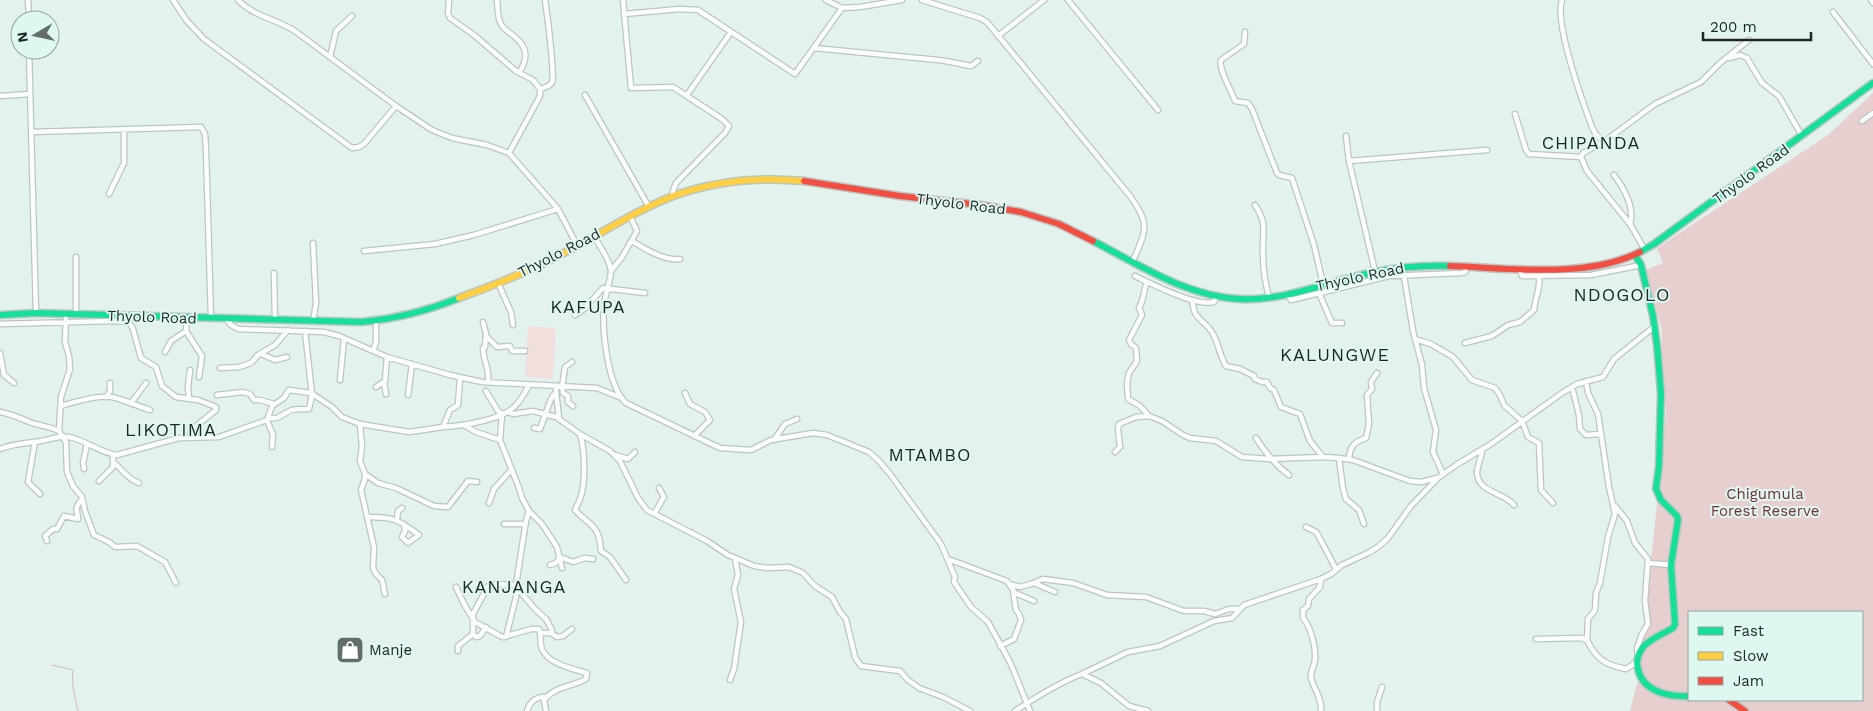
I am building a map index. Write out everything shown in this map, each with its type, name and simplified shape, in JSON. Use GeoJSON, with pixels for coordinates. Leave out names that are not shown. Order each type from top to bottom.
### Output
{"type":"FeatureCollection","features":[{"type":"Feature","properties":{"kind":"main road","name":"Thyolo Road"},"geometry":{"type":"LineString","coordinates":[[0,316],[36,312],[80,317],[340,323],[376,322],[396,319],[421,312],[536,267],[630,216],[673,196],[725,183],[760,180],[796,180],[904,196],[992,206],[1045,219],[1184,286],[1217,296],[1247,299],[1270,297],[1375,271],[1399,267],[1431,265],[1596,268],[1616,263],[1645,250],[1728,192],[1873,83]]}},
{"type":"Feature","properties":{"kind":"main road"},"geometry":{"type":"LineString","coordinates":[[1635,255],[1641,265],[1655,326],[1661,393],[1659,466],[1656,489],[1660,500],[1677,516],[1678,520],[1671,565],[1675,624],[1673,628],[1644,647],[1637,660],[1638,672],[1646,686],[1679,697],[1688,696]]}},
{"type":"Feature","properties":{"kind":"main road"},"geometry":{"type":"LineString","coordinates":[[1730,701],[1745,711]]}},
{"type":"Feature","properties":{"kind":"street"},"geometry":{"type":"LineString","coordinates":[[173,0],[187,21],[204,39],[352,148],[359,148],[364,144],[396,106]]}},
{"type":"Feature","properties":{"kind":"street"},"geometry":{"type":"LineString","coordinates":[[238,0],[254,12],[284,24],[396,106],[438,133],[487,145],[509,153],[558,209],[577,245]]}},
{"type":"Feature","properties":{"kind":"street"},"geometry":{"type":"LineString","coordinates":[[449,0],[448,13],[450,18],[519,73],[533,80],[540,90],[540,96],[509,153]]}},
{"type":"Feature","properties":{"kind":"street"},"geometry":{"type":"LineString","coordinates":[[497,0],[499,18],[502,25],[517,39],[525,53],[526,61],[519,73]]}},
{"type":"Feature","properties":{"kind":"street"},"geometry":{"type":"LineString","coordinates":[[540,90],[552,83],[553,80],[552,49],[546,0]]}},
{"type":"Feature","properties":{"kind":"street"},"geometry":{"type":"LineString","coordinates":[[622,0],[631,88],[670,86],[687,95],[729,126],[725,133],[676,184],[673,196]]}},
{"type":"Feature","properties":{"kind":"street"},"geometry":{"type":"LineString","coordinates":[[826,0],[842,8],[902,0]]}},
{"type":"Feature","properties":{"kind":"street"},"geometry":{"type":"LineString","coordinates":[[922,0],[984,20],[1132,200],[1142,216],[1145,230],[1133,261]]}},
{"type":"Feature","properties":{"kind":"street"},"geometry":{"type":"LineString","coordinates":[[998,36],[1044,0]]}},
{"type":"Feature","properties":{"kind":"street"},"geometry":{"type":"LineString","coordinates":[[1068,0],[1158,110]]}},
{"type":"Feature","properties":{"kind":"street"},"geometry":{"type":"LineString","coordinates":[[1562,0],[1561,11],[1564,36],[1573,72],[1592,127],[1603,142]]}},
{"type":"Feature","properties":{"kind":"street"},"geometry":{"type":"LineString","coordinates":[[624,14],[680,9],[698,10],[795,74],[842,8]]}},
{"type":"Feature","properties":{"kind":"street"},"geometry":{"type":"LineString","coordinates":[[1833,12],[1873,64]]}},
{"type":"Feature","properties":{"kind":"street"},"geometry":{"type":"LineString","coordinates":[[330,57],[336,31],[352,16]]}},
{"type":"Feature","properties":{"kind":"street"},"geometry":{"type":"LineString","coordinates":[[687,95],[730,32]]}},
{"type":"Feature","properties":{"kind":"street"},"geometry":{"type":"LineString","coordinates":[[1245,32],[1244,44],[1221,60],[1220,66],[1235,101],[1248,103],[1252,109],[1277,173],[1292,178],[1314,245],[1323,284]]}},
{"type":"Feature","properties":{"kind":"street"},"geometry":{"type":"LineString","coordinates":[[1581,157],[1584,153],[1603,142],[1655,104],[1701,82],[1726,58],[1749,40]]}},
{"type":"Feature","properties":{"kind":"street"},"geometry":{"type":"LineString","coordinates":[[814,48],[957,62],[968,66],[978,61]]}},
{"type":"Feature","properties":{"kind":"street"},"geometry":{"type":"LineString","coordinates":[[1726,58],[1740,55],[1747,58],[1762,82],[1779,96],[1802,136]]}},
{"type":"Feature","properties":{"kind":"street"},"geometry":{"type":"LineString","coordinates":[[29,60],[36,312]]}},
{"type":"Feature","properties":{"kind":"street"},"geometry":{"type":"LineString","coordinates":[[0,96],[30,94]]}},
{"type":"Feature","properties":{"kind":"street"},"geometry":{"type":"LineString","coordinates":[[585,95],[649,207]]}},
{"type":"Feature","properties":{"kind":"street"},"geometry":{"type":"LineString","coordinates":[[1862,121],[1873,113]]}},
{"type":"Feature","properties":{"kind":"street"},"geometry":{"type":"LineString","coordinates":[[1516,114],[1526,150],[1529,154],[1581,157]]}},
{"type":"Feature","properties":{"kind":"street"},"geometry":{"type":"LineString","coordinates":[[32,132],[198,126],[203,129],[205,134],[211,319]]}},
{"type":"Feature","properties":{"kind":"street"},"geometry":{"type":"LineString","coordinates":[[109,194],[124,163],[124,129]]}},
{"type":"Feature","properties":{"kind":"street"},"geometry":{"type":"LineString","coordinates":[[1346,136],[1349,161],[1375,271]]}},
{"type":"Feature","properties":{"kind":"street"},"geometry":{"type":"LineString","coordinates":[[1349,161],[1487,150]]}},
{"type":"Feature","properties":{"kind":"street"},"geometry":{"type":"LineString","coordinates":[[1581,157],[1587,171],[1630,224],[1645,250]]}},
{"type":"Feature","properties":{"kind":"street"},"geometry":{"type":"LineString","coordinates":[[1614,175],[1631,208],[1630,224]]}},
{"type":"Feature","properties":{"kind":"street"},"geometry":{"type":"LineString","coordinates":[[1254,205],[1261,214],[1265,235],[1262,252],[1263,274],[1270,297]]}},
{"type":"Feature","properties":{"kind":"street"},"geometry":{"type":"LineString","coordinates":[[364,251],[445,242],[501,228],[558,209]]}},
{"type":"Feature","properties":{"kind":"street"},"geometry":{"type":"LineString","coordinates":[[619,397],[610,368],[604,316],[606,288],[611,271],[632,241],[637,229],[630,216]]}},
{"type":"Feature","properties":{"kind":"street"},"geometry":{"type":"LineString","coordinates":[[594,236],[611,271]]}},
{"type":"Feature","properties":{"kind":"street"},"geometry":{"type":"LineString","coordinates":[[632,241],[662,256],[673,259],[680,258]]}},
{"type":"Feature","properties":{"kind":"street"},"geometry":{"type":"LineString","coordinates":[[313,243],[316,304],[313,322]]}},
{"type":"Feature","properties":{"kind":"street"},"geometry":{"type":"LineString","coordinates":[[0,324],[66,321],[80,317],[76,257]]}},
{"type":"Feature","properties":{"kind":"street"},"geometry":{"type":"LineString","coordinates":[[1519,268],[1522,276],[1539,276],[1595,274],[1641,265]]}},
{"type":"Feature","properties":{"kind":"street"},"geometry":{"type":"LineString","coordinates":[[1287,294],[1291,300],[1389,276],[1462,273],[1467,266]]}},
{"type":"Feature","properties":{"kind":"street"},"geometry":{"type":"LineString","coordinates":[[274,273],[275,321]]}},
{"type":"Feature","properties":{"kind":"street"},"geometry":{"type":"LineString","coordinates":[[1135,276],[1193,300],[1210,303],[1215,301],[1217,296]]}},
{"type":"Feature","properties":{"kind":"street"},"geometry":{"type":"LineString","coordinates":[[1404,276],[1407,302],[1423,372],[1424,388],[1436,430],[1433,452],[1443,474]]}},
{"type":"Feature","properties":{"kind":"street"},"geometry":{"type":"LineString","coordinates":[[1465,343],[1492,336],[1508,325],[1520,322],[1534,310],[1534,298],[1540,287],[1539,276]]}},
{"type":"Feature","properties":{"kind":"street"},"geometry":{"type":"LineString","coordinates":[[1147,282],[1142,297],[1144,300],[1139,308],[1142,315],[1129,340],[1130,344],[1136,348],[1137,361],[1129,373],[1127,383],[1128,399],[1140,406],[1149,416]]}},
{"type":"Feature","properties":{"kind":"street"},"geometry":{"type":"LineString","coordinates":[[498,283],[511,312],[514,325]]}},
{"type":"Feature","properties":{"kind":"street"},"geometry":{"type":"LineString","coordinates":[[575,315],[584,309],[601,289],[645,293]]}},
{"type":"Feature","properties":{"kind":"street"},"geometry":{"type":"LineString","coordinates":[[1319,293],[1332,323],[1342,323]]}},
{"type":"Feature","properties":{"kind":"street"},"geometry":{"type":"LineString","coordinates":[[1193,300],[1192,307],[1195,314],[1214,334],[1219,354],[1226,366],[1240,369],[1254,376],[1254,379],[1267,382],[1270,388],[1274,390],[1281,408],[1300,414],[1310,441],[1322,457]]}},
{"type":"Feature","properties":{"kind":"street"},"geometry":{"type":"LineString","coordinates":[[59,432],[61,397],[70,369],[66,346],[66,314]]}},
{"type":"Feature","properties":{"kind":"street"},"geometry":{"type":"LineString","coordinates":[[112,318],[125,321],[131,325],[141,358],[156,368],[163,387],[178,398],[198,400],[216,406],[216,410],[191,430],[190,436]]}},
{"type":"Feature","properties":{"kind":"street"},"geometry":{"type":"LineString","coordinates":[[187,318],[186,331],[202,356],[199,377]]}},
{"type":"Feature","properties":{"kind":"street"},"geometry":{"type":"LineString","coordinates":[[228,320],[231,325],[238,329],[324,332],[388,357],[460,378],[529,385],[597,388],[619,397],[626,403],[717,447],[731,450],[750,450],[774,440],[820,434],[843,441],[868,452],[879,460],[941,544],[955,577],[954,582],[971,607],[988,622],[1010,662],[1030,711]]}},
{"type":"Feature","properties":{"kind":"street"},"geometry":{"type":"LineString","coordinates":[[373,351],[376,342],[376,322]]}},
{"type":"Feature","properties":{"kind":"street"},"geometry":{"type":"LineString","coordinates":[[483,322],[486,336],[483,358],[488,369],[488,382]]}},
{"type":"Feature","properties":{"kind":"street"},"geometry":{"type":"LineString","coordinates":[[338,336],[340,323]]}},
{"type":"Feature","properties":{"kind":"street"},"geometry":{"type":"LineString","coordinates":[[1015,711],[1069,679],[1128,652],[1160,646],[1214,620],[1232,618],[1244,605],[1321,579],[1342,565],[1370,552],[1388,538],[1411,506],[1443,474],[1471,455],[1482,450],[1550,400],[1572,387],[1603,377],[1614,359],[1655,326]]}},
{"type":"Feature","properties":{"kind":"street"},"geometry":{"type":"LineString","coordinates":[[220,368],[243,366],[251,363],[275,345],[288,330]]}},
{"type":"Feature","properties":{"kind":"street"},"geometry":{"type":"LineString","coordinates":[[165,352],[171,341],[186,331]]}},
{"type":"Feature","properties":{"kind":"street"},"geometry":{"type":"LineString","coordinates":[[0,449],[16,443],[35,442],[63,436],[76,439],[113,454],[125,453],[190,436],[219,438],[267,419],[284,416],[290,410],[309,409],[312,395],[304,331]]}},
{"type":"Feature","properties":{"kind":"street"},"geometry":{"type":"LineString","coordinates":[[486,336],[497,347],[510,346],[512,351],[525,351]]}},
{"type":"Feature","properties":{"kind":"street"},"geometry":{"type":"LineString","coordinates":[[340,380],[344,339]]}},
{"type":"Feature","properties":{"kind":"street"},"geometry":{"type":"LineString","coordinates":[[1415,339],[1431,344],[1453,357],[1472,380],[1494,388],[1500,395],[1504,405],[1522,421],[1528,437],[1539,443],[1541,490],[1553,503]]}},
{"type":"Feature","properties":{"kind":"street"},"geometry":{"type":"LineString","coordinates":[[0,353],[4,375],[14,382]]}},
{"type":"Feature","properties":{"kind":"street"},"geometry":{"type":"LineString","coordinates":[[261,354],[275,360],[287,357]]}},
{"type":"Feature","properties":{"kind":"street"},"geometry":{"type":"LineString","coordinates":[[386,394],[385,382],[388,357]]}},
{"type":"Feature","properties":{"kind":"street"},"geometry":{"type":"LineString","coordinates":[[572,362],[565,367],[562,386],[563,393],[568,396],[568,402],[573,406]]}},
{"type":"Feature","properties":{"kind":"street"},"geometry":{"type":"LineString","coordinates":[[408,395],[412,364]]}},
{"type":"Feature","properties":{"kind":"street"},"geometry":{"type":"LineString","coordinates":[[189,399],[190,370]]}},
{"type":"Feature","properties":{"kind":"street"},"geometry":{"type":"LineString","coordinates":[[1349,459],[1350,448],[1356,441],[1366,438],[1369,424],[1367,395],[1372,389],[1371,382],[1377,373]]}},
{"type":"Feature","properties":{"kind":"street"},"geometry":{"type":"LineString","coordinates":[[443,427],[450,410],[458,405],[460,378]]}},
{"type":"Feature","properties":{"kind":"street"},"geometry":{"type":"LineString","coordinates":[[1586,381],[1588,393],[1598,414],[1610,492],[1615,506],[1627,521],[1635,543],[1647,556],[1648,563],[1645,601],[1648,624],[1637,648],[1637,660],[1626,669],[1602,660],[1593,653],[1587,640],[1588,619],[1595,610],[1596,593],[1600,582],[1608,537],[1615,515],[1615,506]]}},
{"type":"Feature","properties":{"kind":"street"},"geometry":{"type":"LineString","coordinates":[[376,387],[385,382]]}},
{"type":"Feature","properties":{"kind":"street"},"geometry":{"type":"LineString","coordinates":[[106,397],[110,391],[110,383]]}},
{"type":"Feature","properties":{"kind":"street"},"geometry":{"type":"LineString","coordinates":[[131,403],[146,384]]}},
{"type":"Feature","properties":{"kind":"street"},"geometry":{"type":"LineString","coordinates":[[272,446],[273,435],[267,419],[274,404],[284,398],[289,390],[311,393],[332,407],[342,417],[360,424],[409,432],[464,425],[508,412],[520,401],[529,385]]}},
{"type":"Feature","properties":{"kind":"street"},"geometry":{"type":"LineString","coordinates":[[556,386],[558,418]]}},
{"type":"Feature","properties":{"kind":"street"},"geometry":{"type":"LineString","coordinates":[[1572,387],[1579,415],[1580,429],[1586,435],[1601,434]]}},
{"type":"Feature","properties":{"kind":"street"},"geometry":{"type":"LineString","coordinates":[[486,391],[498,411],[502,414]]}},
{"type":"Feature","properties":{"kind":"street"},"geometry":{"type":"LineString","coordinates":[[217,396],[243,392],[250,394],[254,400],[274,404]]}},
{"type":"Feature","properties":{"kind":"street"},"geometry":{"type":"LineString","coordinates":[[534,428],[540,428],[547,414],[551,399],[556,392]]}},
{"type":"Feature","properties":{"kind":"street"},"geometry":{"type":"LineString","coordinates":[[685,393],[690,404],[705,412],[710,420],[694,436]]}},
{"type":"Feature","properties":{"kind":"street"},"geometry":{"type":"LineString","coordinates":[[61,406],[72,402],[106,397],[150,410]]}},
{"type":"Feature","properties":{"kind":"street"},"geometry":{"type":"LineString","coordinates":[[508,412],[514,414],[533,411],[547,414],[558,418],[615,455],[628,459],[635,452]]}},
{"type":"Feature","properties":{"kind":"street"},"geometry":{"type":"LineString","coordinates":[[0,412],[14,415],[28,422],[44,425],[59,432],[63,436],[67,447],[67,472],[73,486],[82,499],[84,511],[94,535],[115,547],[137,546],[165,562],[176,583]]}},
{"type":"Feature","properties":{"kind":"street"},"geometry":{"type":"LineString","coordinates":[[502,414],[500,440],[511,470],[529,511],[546,530],[557,547],[562,568]]}},
{"type":"Feature","properties":{"kind":"street"},"geometry":{"type":"LineString","coordinates":[[1115,452],[1120,447],[1119,424],[1136,417],[1149,416],[1162,421],[1190,438],[1216,441],[1242,458],[1340,458],[1349,459],[1410,481],[1421,482],[1438,478]]}},
{"type":"Feature","properties":{"kind":"street"},"geometry":{"type":"LineString","coordinates":[[774,440],[785,424],[798,419]]}},
{"type":"Feature","properties":{"kind":"street"},"geometry":{"type":"LineString","coordinates":[[360,424],[362,447],[360,461],[365,474],[361,490],[374,551],[374,571],[382,580],[385,594]]}},
{"type":"Feature","properties":{"kind":"street"},"geometry":{"type":"LineString","coordinates":[[464,425],[476,432],[500,440]]}},
{"type":"Feature","properties":{"kind":"street"},"geometry":{"type":"LineString","coordinates":[[580,434],[584,449],[584,470],[581,496],[575,510],[591,523],[600,535],[601,551],[610,557],[626,580]]}},
{"type":"Feature","properties":{"kind":"street"},"geometry":{"type":"LineString","coordinates":[[1256,438],[1268,456],[1273,459],[1279,468],[1289,475]]}},
{"type":"Feature","properties":{"kind":"street"},"geometry":{"type":"LineString","coordinates":[[35,442],[28,482],[40,494]]}},
{"type":"Feature","properties":{"kind":"street"},"geometry":{"type":"LineString","coordinates":[[84,468],[83,463],[87,444]]}},
{"type":"Feature","properties":{"kind":"street"},"geometry":{"type":"LineString","coordinates":[[1482,450],[1477,473],[1480,484],[1505,497],[1514,505]]}},
{"type":"Feature","properties":{"kind":"street"},"geometry":{"type":"LineString","coordinates":[[99,481],[113,467],[113,454]]}},
{"type":"Feature","properties":{"kind":"street"},"geometry":{"type":"LineString","coordinates":[[615,455],[638,498],[647,510],[707,541],[735,558],[754,566],[768,568],[789,567],[802,572],[815,586],[832,597],[841,614],[846,619],[855,657],[861,666],[900,671],[919,688],[943,697],[970,711]]}},
{"type":"Feature","properties":{"kind":"street"},"geometry":{"type":"LineString","coordinates":[[1340,458],[1343,489],[1346,499],[1359,510],[1364,524]]}},
{"type":"Feature","properties":{"kind":"street"},"geometry":{"type":"LineString","coordinates":[[114,463],[126,476],[139,483]]}},
{"type":"Feature","properties":{"kind":"street"},"geometry":{"type":"LineString","coordinates":[[489,503],[494,489],[511,470]]}},
{"type":"Feature","properties":{"kind":"street"},"geometry":{"type":"LineString","coordinates":[[365,474],[378,483],[396,488],[439,507],[448,507],[468,481],[478,482]]}},
{"type":"Feature","properties":{"kind":"street"},"geometry":{"type":"LineString","coordinates":[[654,514],[664,498],[659,488]]}},
{"type":"Feature","properties":{"kind":"street"},"geometry":{"type":"LineString","coordinates":[[47,541],[45,536],[53,529],[56,529],[64,516],[78,519],[75,511],[82,499]]}},
{"type":"Feature","properties":{"kind":"street"},"geometry":{"type":"LineString","coordinates":[[397,519],[398,510],[402,508]]}},
{"type":"Feature","properties":{"kind":"street"},"geometry":{"type":"LineString","coordinates":[[507,636],[516,597],[525,524],[529,511]]}},
{"type":"Feature","properties":{"kind":"street"},"geometry":{"type":"LineString","coordinates":[[367,517],[397,519],[404,524]]}},
{"type":"Feature","properties":{"kind":"street"},"geometry":{"type":"LineString","coordinates":[[504,524],[525,524]]}},
{"type":"Feature","properties":{"kind":"street"},"geometry":{"type":"LineString","coordinates":[[1306,527],[1316,532],[1336,570]]}},
{"type":"Feature","properties":{"kind":"street"},"geometry":{"type":"LineString","coordinates":[[560,557],[573,562],[585,558],[593,559]]}},
{"type":"Feature","properties":{"kind":"street"},"geometry":{"type":"LineString","coordinates":[[550,565],[556,563],[560,557]]}},
{"type":"Feature","properties":{"kind":"street"},"geometry":{"type":"LineString","coordinates":[[730,680],[734,669],[734,658],[741,622],[734,588],[738,575],[735,558]]}},
{"type":"Feature","properties":{"kind":"street"},"geometry":{"type":"LineString","coordinates":[[948,559],[1020,587],[1043,579],[1073,583],[1107,595],[1146,597],[1184,611],[1204,611],[1215,614],[1229,609],[1239,609]]}},
{"type":"Feature","properties":{"kind":"street"},"geometry":{"type":"LineString","coordinates":[[1648,563],[1671,565]]}},
{"type":"Feature","properties":{"kind":"street"},"geometry":{"type":"LineString","coordinates":[[1320,711],[1321,704],[1311,677],[1315,660],[1314,647],[1310,629],[1303,618],[1309,599],[1320,587],[1321,579]]}},
{"type":"Feature","properties":{"kind":"street"},"geometry":{"type":"LineString","coordinates":[[1031,584],[1034,583],[1055,592]]}},
{"type":"Feature","properties":{"kind":"street"},"geometry":{"type":"LineString","coordinates":[[473,634],[474,611],[488,586],[496,584],[516,586],[546,619],[552,630],[551,633]]}},
{"type":"Feature","properties":{"kind":"street"},"geometry":{"type":"LineString","coordinates":[[1009,584],[1021,596],[1034,602]]}},
{"type":"Feature","properties":{"kind":"street"},"geometry":{"type":"LineString","coordinates":[[456,587],[475,622],[502,638],[531,629],[538,629],[541,648],[546,656],[564,667],[587,673],[586,679],[582,682],[552,691],[545,698],[546,711]]}},
{"type":"Feature","properties":{"kind":"street"},"geometry":{"type":"LineString","coordinates":[[1000,646],[1014,639],[1021,620],[1020,614],[1016,610],[1013,590]]}},
{"type":"Feature","properties":{"kind":"street"},"geometry":{"type":"LineString","coordinates":[[473,634],[476,637],[480,636],[486,627]]}},
{"type":"Feature","properties":{"kind":"street"},"geometry":{"type":"LineString","coordinates":[[540,633],[551,633],[557,637],[563,636],[572,629]]}},
{"type":"Feature","properties":{"kind":"street"},"geometry":{"type":"LineString","coordinates":[[458,651],[458,646],[473,634]]}},
{"type":"Feature","properties":{"kind":"street"},"geometry":{"type":"LineString","coordinates":[[1536,640],[1577,638],[1587,640]]}},
{"type":"Feature","properties":{"kind":"street"},"geometry":{"type":"LineString","coordinates":[[1082,674],[1101,683],[1129,706],[1148,711]]}},
{"type":"Feature","properties":{"kind":"street"},"geometry":{"type":"LineString","coordinates":[[1377,711],[1377,702],[1382,686]]}},
{"type":"Feature","properties":{"kind":"street"},"geometry":{"type":"LineString","coordinates":[[527,711],[535,699],[545,698]]}},
{"type":"Feature","properties":{"kind":"shaded area"},"geometry":{"type":"Polygon","coordinates":[[[528,326],[556,328],[553,379],[525,377],[528,326]]]}},
{"type":"Feature","properties":{"kind":"green space","name":"Chigumula Forest Reserve"},"geometry":{"type":"Polygon","coordinates":[[[1873,93],[1873,711],[1630,711],[1640,672],[1666,413],[1661,370],[1662,330],[1645,270],[1663,263],[1657,248],[1828,135],[1873,93]]]}},
{"type":"Feature","properties":{"kind":"waterway"},"geometry":{"type":"LineString","coordinates":[[52,665],[73,670],[73,686],[78,711]]}},
{"type":"Feature","properties":{"kind":"traffic: fast"},"geometry":{"type":"LineString","coordinates":[[1640,252],[1654,244],[1873,83]]}},
{"type":"Feature","properties":{"kind":"traffic: fast"},"geometry":{"type":"LineString","coordinates":[[1093,241],[1145,269],[1182,286],[1220,297],[1240,299],[1257,299],[1292,294],[1384,270],[1422,266],[1450,266]]}},
{"type":"Feature","properties":{"kind":"traffic: fast"},"geometry":{"type":"LineString","coordinates":[[1635,255],[1641,265],[1653,316],[1657,345],[1661,393],[1659,466],[1656,489],[1661,500],[1677,516],[1678,520],[1671,565],[1675,624],[1673,628],[1643,647],[1637,666],[1641,677],[1651,688],[1665,694],[1688,696]]}},
{"type":"Feature","properties":{"kind":"traffic: fast"},"geometry":{"type":"LineString","coordinates":[[0,315],[36,313],[361,322],[411,314],[459,298]]}},
{"type":"Feature","properties":{"kind":"traffic: slow"},"geometry":{"type":"LineString","coordinates":[[459,298],[543,264],[629,217],[676,195],[707,186],[739,181],[804,181]]}},
{"type":"Feature","properties":{"kind":"traffic: jam"},"geometry":{"type":"LineString","coordinates":[[804,181],[1021,212],[1059,224],[1093,241]]}},
{"type":"Feature","properties":{"kind":"traffic: jam"},"geometry":{"type":"LineString","coordinates":[[1450,266],[1522,270],[1572,269],[1596,266],[1640,252]]}},
{"type":"Feature","properties":{"kind":"traffic: jam"},"geometry":{"type":"LineString","coordinates":[[1730,701],[1745,711]]}},
{"type":"Feature","properties":{"kind":"place","name":"Manje"},"geometry":{"type":"Point","coordinates":[350,650]}},
{"type":"Feature","properties":{"kind":"district","name":"CHIPANDA"},"geometry":{"type":"Point","coordinates":[1591,143]}},
{"type":"Feature","properties":{"kind":"district","name":"NDOGOLO"},"geometry":{"type":"Point","coordinates":[1622,295]}},
{"type":"Feature","properties":{"kind":"district","name":"KAFUPA"},"geometry":{"type":"Point","coordinates":[588,307]}},
{"type":"Feature","properties":{"kind":"district","name":"KALUNGWE"},"geometry":{"type":"Point","coordinates":[1335,355]}},
{"type":"Feature","properties":{"kind":"district","name":"LIKOTIMA"},"geometry":{"type":"Point","coordinates":[171,430]}},
{"type":"Feature","properties":{"kind":"district","name":"MTAMBO"},"geometry":{"type":"Point","coordinates":[930,455]}},
{"type":"Feature","properties":{"kind":"district","name":"KANJANGA"},"geometry":{"type":"Point","coordinates":[514,587]}}]}
